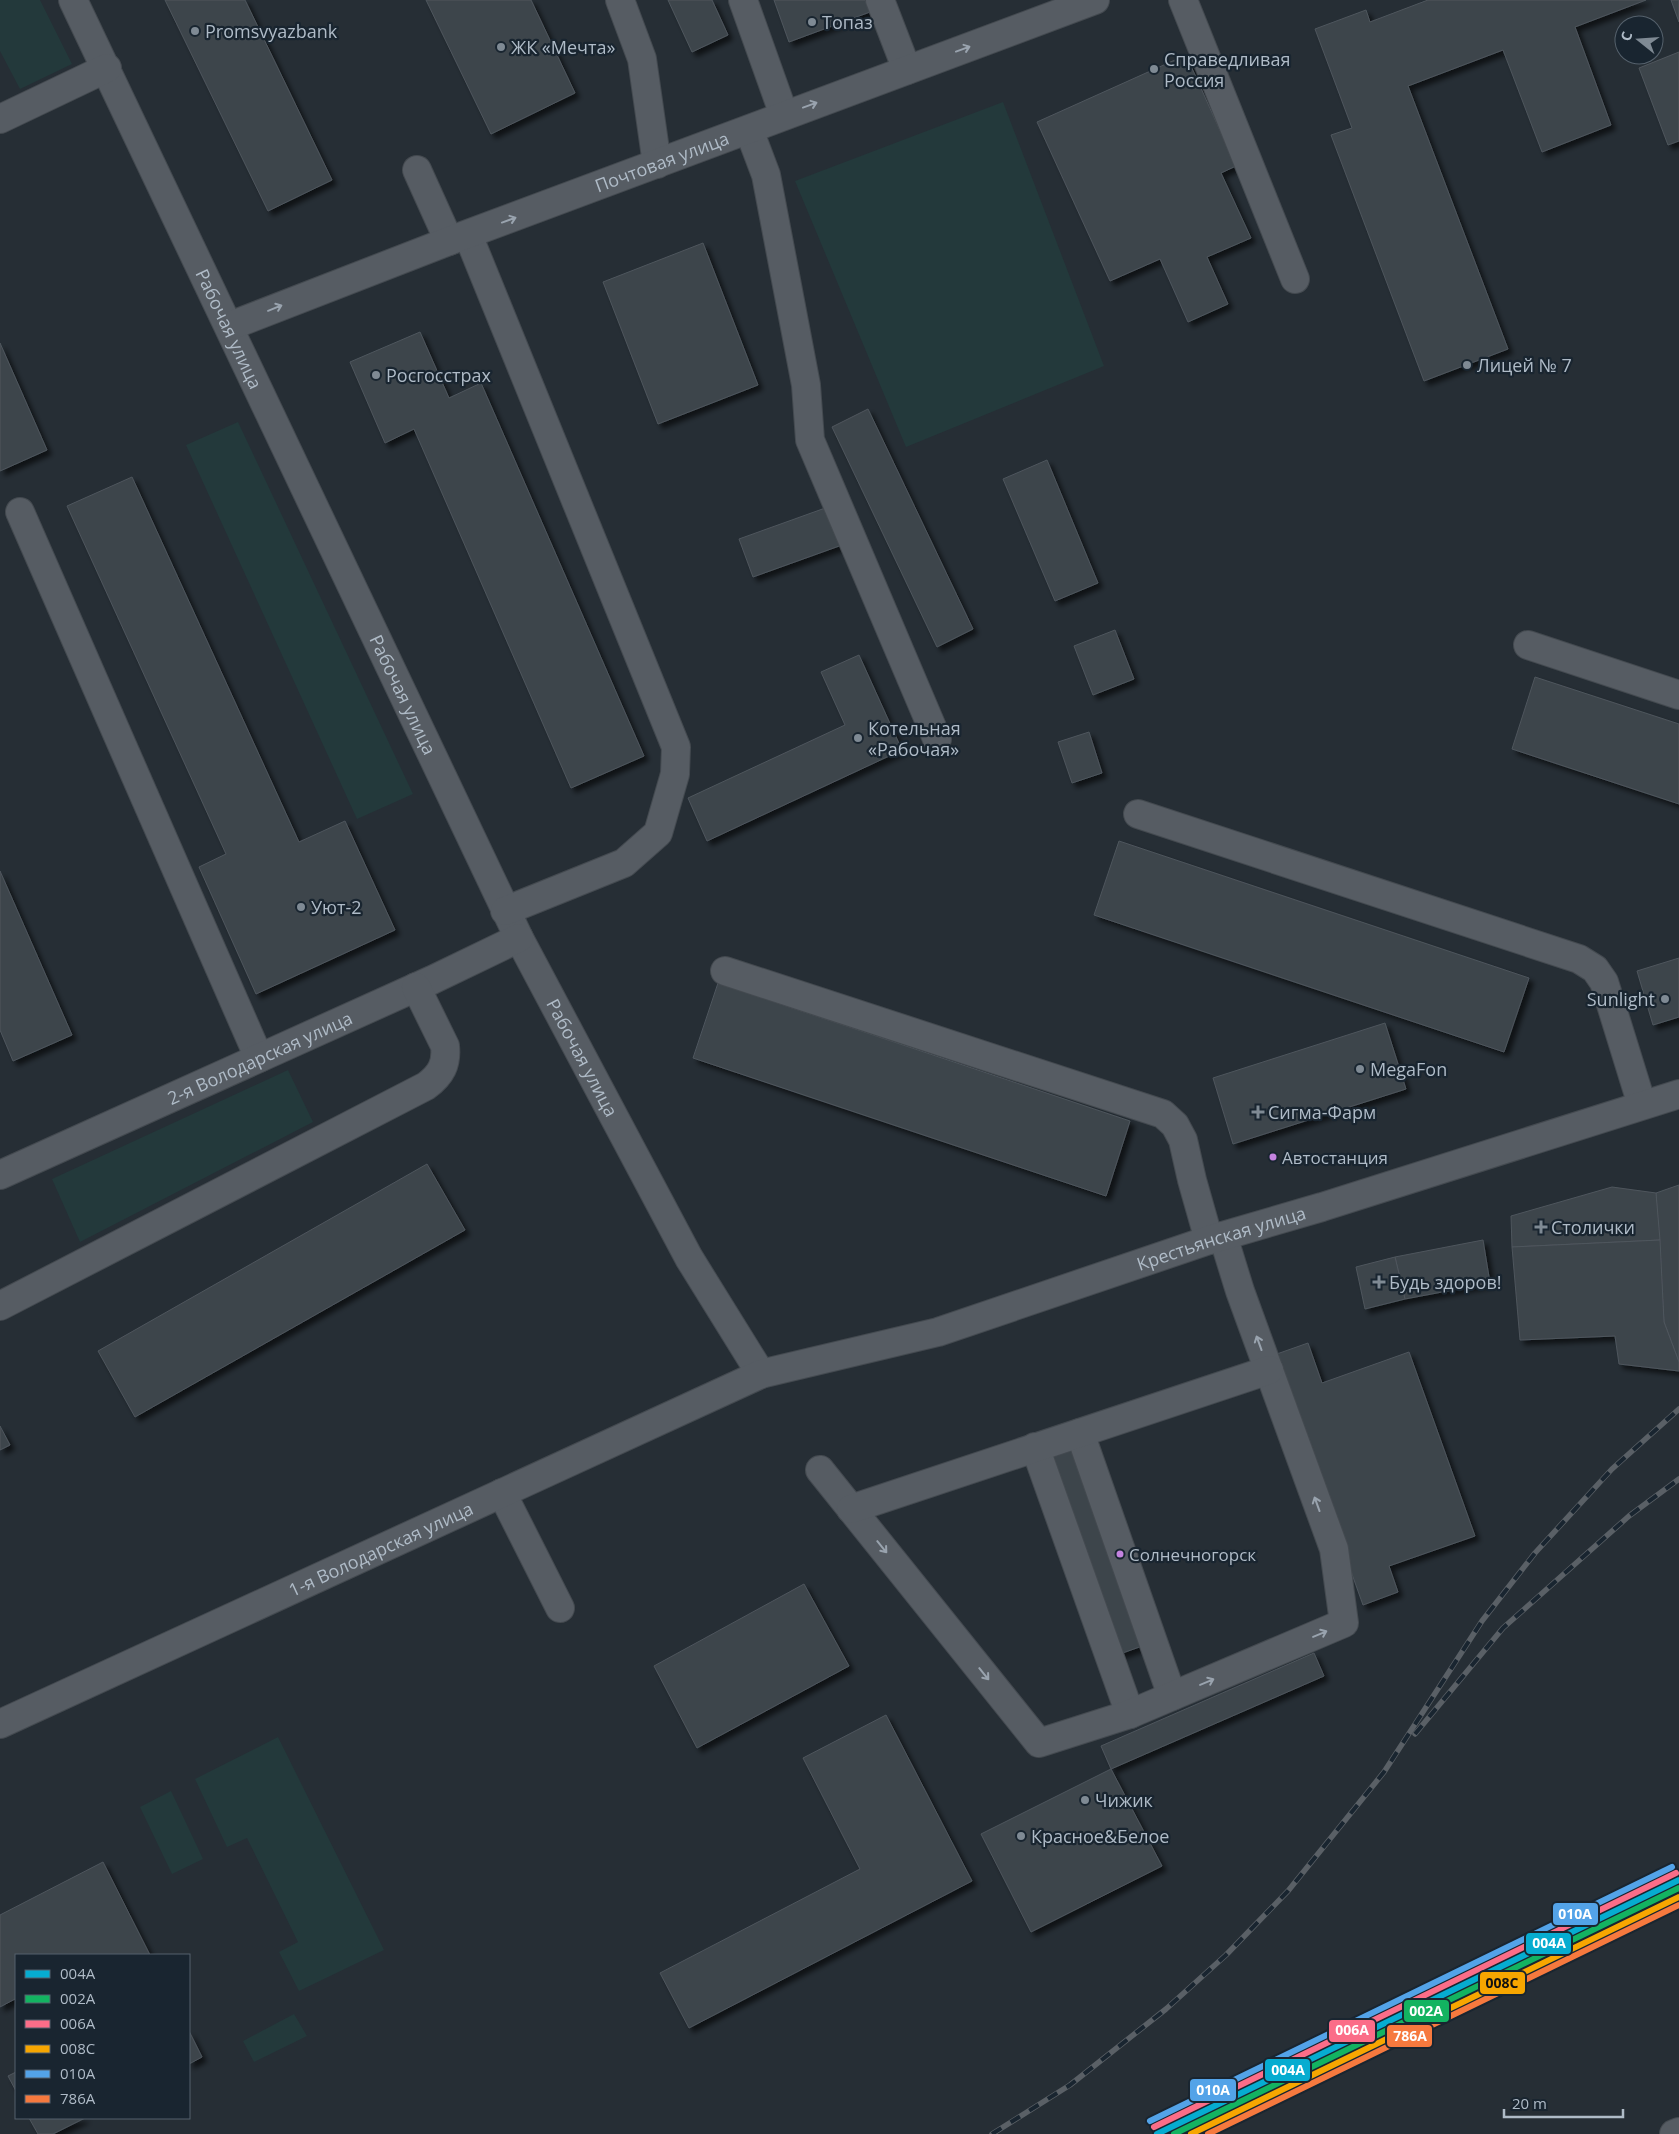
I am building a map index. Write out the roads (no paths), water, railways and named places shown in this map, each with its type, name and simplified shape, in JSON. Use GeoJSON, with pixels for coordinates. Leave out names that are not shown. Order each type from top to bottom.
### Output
{"type":"FeatureCollection","features":[{"type":"Feature","properties":{"kind":"street","name":"Рабочая улица"},"geometry":{"type":"LineString","coordinates":[[73,0],[230,326],[518,938],[689,1258],[761,1374]]}},
{"type":"Feature","properties":{"kind":"street"},"geometry":{"type":"LineString","coordinates":[[620,0],[642,59],[657,164]]}},
{"type":"Feature","properties":{"kind":"street"},"geometry":{"type":"LineString","coordinates":[[743,0],[784,115]]}},
{"type":"Feature","properties":{"kind":"street"},"geometry":{"type":"LineString","coordinates":[[880,0],[907,70]]}},
{"type":"Feature","properties":{"kind":"street","name":"Почтовая улица"},"geometry":{"type":"LineString","coordinates":[[230,326],[749,130],[784,115],[1095,0]]}},
{"type":"Feature","properties":{"kind":"street"},"geometry":{"type":"LineString","coordinates":[[1183,0],[1295,279]]}},
{"type":"Feature","properties":{"kind":"street"},"geometry":{"type":"LineString","coordinates":[[0,119],[107,68]]}},
{"type":"Feature","properties":{"kind":"street"},"geometry":{"type":"LineString","coordinates":[[749,130],[766,175],[806,385],[810,440],[937,739]]}},
{"type":"Feature","properties":{"kind":"street"},"geometry":{"type":"LineString","coordinates":[[417,170],[459,238],[676,747],[675,774],[658,833],[624,863],[505,911]]}},
{"type":"Feature","properties":{"kind":"street"},"geometry":{"type":"LineString","coordinates":[[20,512],[259,1058]]}},
{"type":"Feature","properties":{"kind":"street"},"geometry":{"type":"LineString","coordinates":[[1528,645],[1679,695]]}},
{"type":"Feature","properties":{"kind":"street"},"geometry":{"type":"LineString","coordinates":[[1138,814],[1579,959],[1595,969],[1604,982],[1642,1105]]}},
{"type":"Feature","properties":{"kind":"street","name":"2-я Володарская улица"},"geometry":{"type":"LineString","coordinates":[[0,1174],[416,987],[518,938]]}},
{"type":"Feature","properties":{"kind":"street"},"geometry":{"type":"LineString","coordinates":[[724,971],[1163,1114],[1175,1125],[1182,1140],[1192,1180],[1238,1285],[1334,1550],[1344,1623],[1130,1714],[1039,1742],[820,1470]]}},
{"type":"Feature","properties":{"kind":"street"},"geometry":{"type":"LineString","coordinates":[[0,1306],[426,1086],[437,1078],[444,1067],[445,1046],[416,987]]}},
{"type":"Feature","properties":{"kind":"street","name":"Крестьянская улица"},"geometry":{"type":"LineString","coordinates":[[761,1374],[938,1332],[1216,1238],[1331,1204],[1679,1094]]}},
{"type":"Feature","properties":{"kind":"street"},"geometry":{"type":"LineString","coordinates":[[852,1509],[1269,1370]]}},
{"type":"Feature","properties":{"kind":"street","name":"1-я Володарская улица"},"geometry":{"type":"LineString","coordinates":[[0,1724],[761,1374]]}},
{"type":"Feature","properties":{"kind":"street"},"geometry":{"type":"LineString","coordinates":[[1080,1433],[1172,1696]]}},
{"type":"Feature","properties":{"kind":"street"},"geometry":{"type":"LineString","coordinates":[[1035,1447],[1130,1714]]}},
{"type":"Feature","properties":{"kind":"street"},"geometry":{"type":"LineString","coordinates":[[502,1493],[560,1608]]}},
{"type":"Feature","properties":{"kind":"street"},"geometry":{"type":"LineString","coordinates":[[1674,2134],[1679,2132]]}},
{"type":"Feature","properties":{"kind":"railway"},"geometry":{"type":"LineString","coordinates":[[992,2134],[1070,2085],[1166,2009],[1226,1955],[1288,1891],[1384,1772],[1482,1621],[1535,1553],[1612,1469],[1679,1409]]}},
{"type":"Feature","properties":{"kind":"railway"},"geometry":{"type":"LineString","coordinates":[[1415,1734],[1503,1628],[1629,1516],[1679,1479]]}},
{"type":"Feature","properties":{"kind":"place","name":"Топаз"},"geometry":{"type":"Point","coordinates":[812,22]}},
{"type":"Feature","properties":{"kind":"place","name":"Promsvyazbank"},"geometry":{"type":"Point","coordinates":[195,31]}},
{"type":"Feature","properties":{"kind":"place","name":"ЖК «Мечта»"},"geometry":{"type":"Point","coordinates":[501,47]}},
{"type":"Feature","properties":{"kind":"place","name":"Справедливая Россия"},"geometry":{"type":"Point","coordinates":[1154,69]}},
{"type":"Feature","properties":{"kind":"place","name":"Лицей № 7"},"geometry":{"type":"Point","coordinates":[1467,365]}},
{"type":"Feature","properties":{"kind":"place","name":"Росгосстрах"},"geometry":{"type":"Point","coordinates":[376,375]}},
{"type":"Feature","properties":{"kind":"place","name":"Котельная «Рабочая»"},"geometry":{"type":"Point","coordinates":[858,738]}},
{"type":"Feature","properties":{"kind":"place","name":"Уют-2"},"geometry":{"type":"Point","coordinates":[301,907]}},
{"type":"Feature","properties":{"kind":"place","name":"Sunlight"},"geometry":{"type":"Point","coordinates":[1665,999]}},
{"type":"Feature","properties":{"kind":"place","name":"MegaFon"},"geometry":{"type":"Point","coordinates":[1360,1069]}},
{"type":"Feature","properties":{"kind":"place","name":"Сигма-Фарм"},"geometry":{"type":"Point","coordinates":[1258,1112]}},
{"type":"Feature","properties":{"kind":"place","name":"Автостанция"},"geometry":{"type":"Point","coordinates":[1273,1157]}},
{"type":"Feature","properties":{"kind":"place","name":"Столички"},"geometry":{"type":"Point","coordinates":[1541,1227]}},
{"type":"Feature","properties":{"kind":"place","name":"Будь здоров!"},"geometry":{"type":"Point","coordinates":[1379,1282]}},
{"type":"Feature","properties":{"kind":"place","name":"Солнечногорск"},"geometry":{"type":"Point","coordinates":[1120,1554]}},
{"type":"Feature","properties":{"kind":"place","name":"Чижик"},"geometry":{"type":"Point","coordinates":[1085,1800]}},
{"type":"Feature","properties":{"kind":"place","name":"Красное&Белое"},"geometry":{"type":"Point","coordinates":[1021,1836]}}]}
